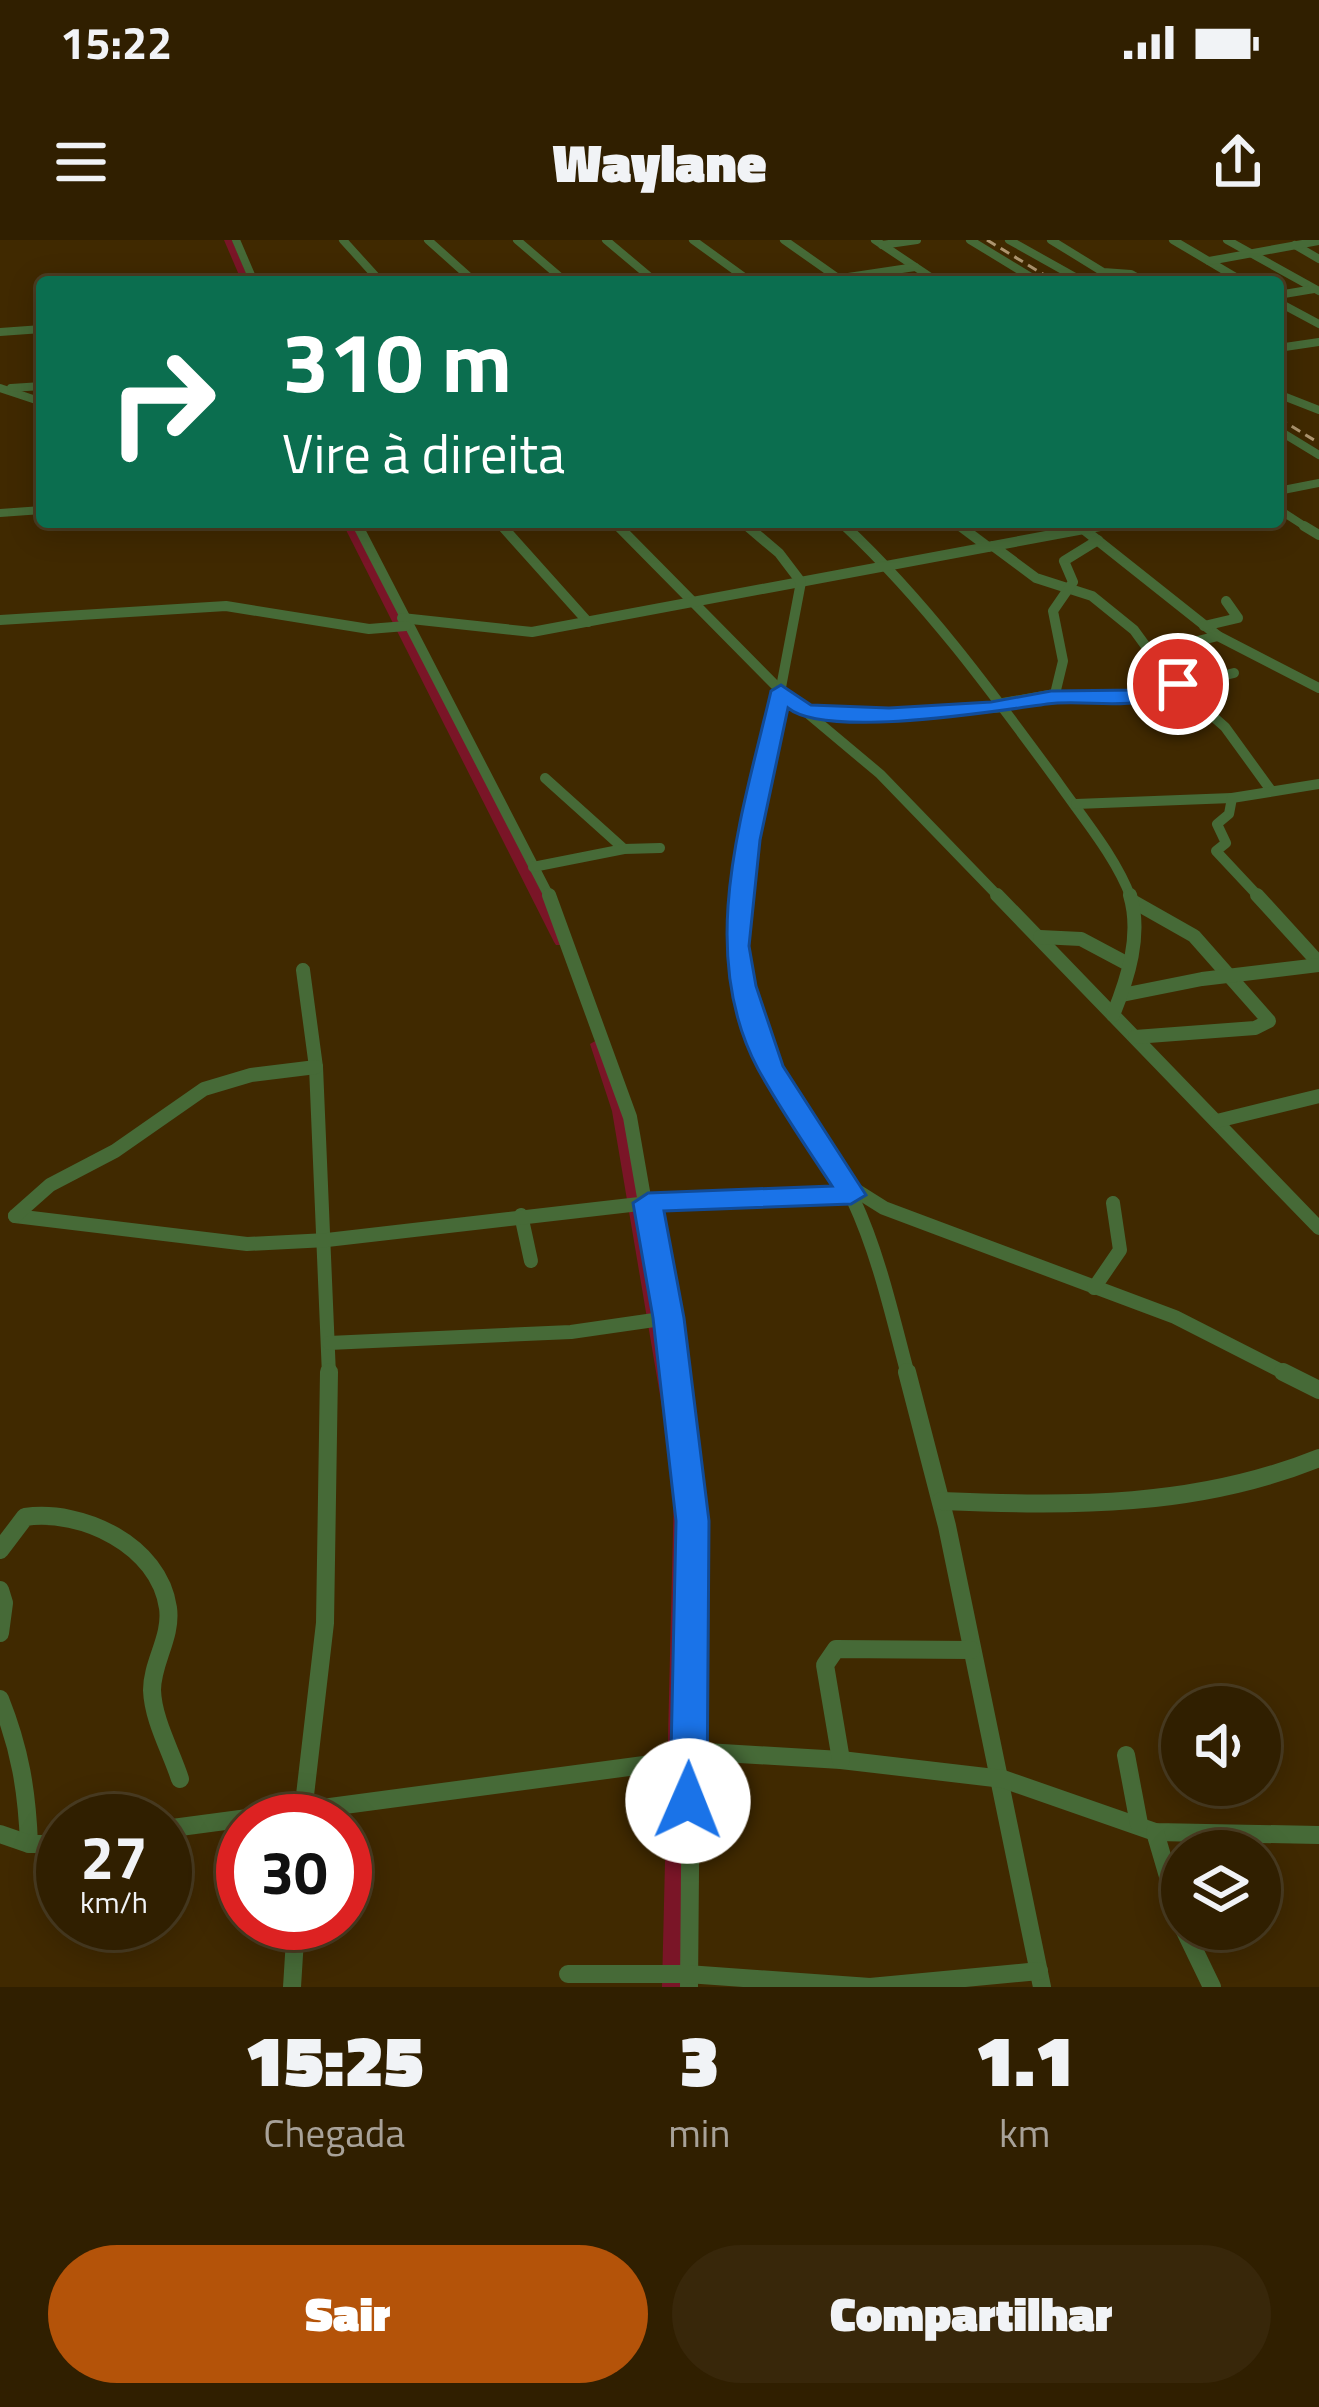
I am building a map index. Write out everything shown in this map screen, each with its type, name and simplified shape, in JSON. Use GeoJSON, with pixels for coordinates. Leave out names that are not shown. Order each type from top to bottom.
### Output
{"type":"FeatureCollection","features":[{"type":"Feature","properties":{"kind":"street"},"geometry":{"type":"LineString","coordinates":[[236,240],[251,276]]}},
{"type":"Feature","properties":{"kind":"street"},"geometry":{"type":"LineString","coordinates":[[344,240],[376,276]]}},
{"type":"Feature","properties":{"kind":"street"},"geometry":{"type":"LineString","coordinates":[[428,240],[468,276]]}},
{"type":"Feature","properties":{"kind":"street"},"geometry":{"type":"LineString","coordinates":[[517,240],[559,276]]}},
{"type":"Feature","properties":{"kind":"street"},"geometry":{"type":"LineString","coordinates":[[606,240],[649,276]]}},
{"type":"Feature","properties":{"kind":"street"},"geometry":{"type":"LineString","coordinates":[[693,240],[743,276]]}},
{"type":"Feature","properties":{"kind":"street"},"geometry":{"type":"LineString","coordinates":[[784,240],[835,276]]}},
{"type":"Feature","properties":{"kind":"street"},"geometry":{"type":"LineString","coordinates":[[878,242],[917,240]]}},
{"type":"Feature","properties":{"kind":"street"},"geometry":{"type":"LineString","coordinates":[[970,240],[1029,276]]}},
{"type":"Feature","properties":{"kind":"street"},"geometry":{"type":"LineString","coordinates":[[1009,240],[1073,276]]}},
{"type":"Feature","properties":{"kind":"street"},"geometry":{"type":"LineString","coordinates":[[1053,240],[1103,272],[1134,276]]}},
{"type":"Feature","properties":{"kind":"street"},"geometry":{"type":"LineString","coordinates":[[1172,240],[1234,276]]}},
{"type":"Feature","properties":{"kind":"street"},"geometry":{"type":"LineString","coordinates":[[1227,240],[1318,290]]}},
{"type":"Feature","properties":{"kind":"street"},"geometry":{"type":"LineString","coordinates":[[1285,240],[1319,259]]}},
{"type":"Feature","properties":{"kind":"street"},"geometry":{"type":"LineString","coordinates":[[878,242],[929,276]]}},
{"type":"Feature","properties":{"kind":"street"},"geometry":{"type":"LineString","coordinates":[[1209,261],[1319,242]]}},
{"type":"Feature","properties":{"kind":"street"},"geometry":{"type":"LineString","coordinates":[[864,276],[916,267]]}},
{"type":"Feature","properties":{"kind":"street"},"geometry":{"type":"LineString","coordinates":[[1284,298],[1318,290]]}},
{"type":"Feature","properties":{"kind":"street"},"geometry":{"type":"LineString","coordinates":[[1284,303],[1319,324]]}},
{"type":"Feature","properties":{"kind":"street"},"geometry":{"type":"LineString","coordinates":[[0,332],[36,329]]}},
{"type":"Feature","properties":{"kind":"street"},"geometry":{"type":"LineString","coordinates":[[1284,347],[1319,342]]}},
{"type":"Feature","properties":{"kind":"street"},"geometry":{"type":"LineString","coordinates":[[1,388],[36,386]]}},
{"type":"Feature","properties":{"kind":"street"},"geometry":{"type":"LineString","coordinates":[[1,388],[36,400]]}},
{"type":"Feature","properties":{"kind":"street"},"geometry":{"type":"LineString","coordinates":[[1284,396],[1319,410]]}},
{"type":"Feature","properties":{"kind":"street"},"geometry":{"type":"LineString","coordinates":[[1284,434],[1319,455]]}},
{"type":"Feature","properties":{"kind":"street"},"geometry":{"type":"LineString","coordinates":[[1284,490],[1319,483]]}},
{"type":"Feature","properties":{"kind":"street"},"geometry":{"type":"LineString","coordinates":[[0,513],[36,510]]}},
{"type":"Feature","properties":{"kind":"street"},"geometry":{"type":"LineString","coordinates":[[1284,512],[1319,535]]}},
{"type":"Feature","properties":{"kind":"street"},"geometry":{"type":"LineString","coordinates":[[359,528],[561,919],[630,1117],[668,1318],[693,1521],[688,1981]]}},
{"type":"Feature","properties":{"kind":"street"},"geometry":{"type":"LineString","coordinates":[[504,528],[588,622]]}},
{"type":"Feature","properties":{"kind":"street"},"geometry":{"type":"LineString","coordinates":[[621,528],[781,691],[880,774],[1319,1228]]}},
{"type":"Feature","properties":{"kind":"street"},"geometry":{"type":"LineString","coordinates":[[568,1974],[870,1987],[1040,1979],[1003,1779],[941,1502],[880,1264],[848,1189],[769,1066],[743,986],[737,946],[749,840],[801,582],[779,553],[750,528]]}},
{"type":"Feature","properties":{"kind":"street"},"geometry":{"type":"LineString","coordinates":[[847,528],[887,565],[1004,705],[1076,804],[1134,902],[1182,924],[1232,974],[1268,1024],[1135,1036]]}},
{"type":"Feature","properties":{"kind":"street"},"geometry":{"type":"LineString","coordinates":[[963,528],[1036,578],[1099,601],[1225,727],[1270,789]]}},
{"type":"Feature","properties":{"kind":"street"},"geometry":{"type":"LineString","coordinates":[[0,620],[102,616],[188,605],[274,610],[369,628],[404,622],[519,634],[990,547],[1070,528]]}},
{"type":"Feature","properties":{"kind":"street"},"geometry":{"type":"LineString","coordinates":[[1081,528],[1218,636],[1319,688]]}},
{"type":"Feature","properties":{"kind":"street"},"geometry":{"type":"LineString","coordinates":[[1051,697],[1063,661],[1053,611],[1073,582],[1064,561],[1098,540]]}},
{"type":"Feature","properties":{"kind":"street"},"geometry":{"type":"LineString","coordinates":[[1204,626],[1238,618],[1226,601]]}},
{"type":"Feature","properties":{"kind":"street"},"geometry":{"type":"LineString","coordinates":[[1153,652],[1218,636]]}},
{"type":"Feature","properties":{"kind":"street"},"geometry":{"type":"LineString","coordinates":[[806,711],[889,715],[1051,697],[1138,696],[1234,673]]}},
{"type":"Feature","properties":{"kind":"street"},"geometry":{"type":"LineString","coordinates":[[545,778],[624,849]]}},
{"type":"Feature","properties":{"kind":"street"},"geometry":{"type":"LineString","coordinates":[[1076,804],[1232,798],[1319,784]]}},
{"type":"Feature","properties":{"kind":"street"},"geometry":{"type":"LineString","coordinates":[[1232,798],[1229,814],[1217,824],[1226,843],[1216,851],[1319,964]]}},
{"type":"Feature","properties":{"kind":"street"},"geometry":{"type":"LineString","coordinates":[[533,867],[624,849],[661,848]]}},
{"type":"Feature","properties":{"kind":"street"},"geometry":{"type":"LineString","coordinates":[[1113,1015],[1128,964],[1134,902]]}},
{"type":"Feature","properties":{"kind":"street"},"geometry":{"type":"LineString","coordinates":[[1040,937],[1081,939],[1128,964]]}},
{"type":"Feature","properties":{"kind":"street"},"geometry":{"type":"LineString","coordinates":[[1122,994],[1319,964]]}},
{"type":"Feature","properties":{"kind":"street"},"geometry":{"type":"LineString","coordinates":[[303,970],[316,1066],[329,1343],[325,1623],[305,1794]]}},
{"type":"Feature","properties":{"kind":"street"},"geometry":{"type":"LineString","coordinates":[[316,1066],[266,1072],[200,1090],[110,1154],[50,1182],[31,1195],[15,1216],[248,1244],[327,1240],[648,1203],[848,1189],[884,1208],[1175,1317],[1319,1390]]}},
{"type":"Feature","properties":{"kind":"street"},"geometry":{"type":"LineString","coordinates":[[1216,1121],[1319,1096]]}},
{"type":"Feature","properties":{"kind":"street"},"geometry":{"type":"LineString","coordinates":[[1094,1288],[1120,1250],[1113,1203]]}},
{"type":"Feature","properties":{"kind":"street"},"geometry":{"type":"LineString","coordinates":[[521,1215],[531,1261]]}},
{"type":"Feature","properties":{"kind":"street"},"geometry":{"type":"LineString","coordinates":[[329,1343],[571,1332],[668,1318]]}},
{"type":"Feature","properties":{"kind":"street"},"geometry":{"type":"LineString","coordinates":[[941,1502],[1129,1506],[1200,1498],[1268,1480],[1319,1458]]}},
{"type":"Feature","properties":{"kind":"street"},"geometry":{"type":"LineString","coordinates":[[0,1550],[25,1516],[49,1514],[107,1532],[160,1578],[168,1626],[154,1668],[154,1704],[181,1779]]}},
{"type":"Feature","properties":{"kind":"street"},"geometry":{"type":"LineString","coordinates":[[0,1590],[0,1633]]}},
{"type":"Feature","properties":{"kind":"street"},"geometry":{"type":"LineString","coordinates":[[841,1760],[825,1665],[836,1649],[971,1650]]}},
{"type":"Feature","properties":{"kind":"street"},"geometry":{"type":"LineString","coordinates":[[0,1699],[20,1750],[27,1784],[28,1844]]}},
{"type":"Feature","properties":{"kind":"street"},"geometry":{"type":"LineString","coordinates":[[372,1804],[689,1755],[841,1760],[1003,1779],[1147,1828],[1319,1835]]}},
{"type":"Feature","properties":{"kind":"street"},"geometry":{"type":"LineString","coordinates":[[1126,1755],[1161,1866]]}},
{"type":"Feature","properties":{"kind":"street"},"geometry":{"type":"LineString","coordinates":[[0,1834],[36,1844]]}},
{"type":"Feature","properties":{"kind":"street"},"geometry":{"type":"LineString","coordinates":[[292,1987],[294,1950]]}},
{"type":"Feature","properties":{"kind":"street"},"geometry":{"type":"LineString","coordinates":[[1194,1950],[1212,1987]]}},
{"type":"Feature","properties":{"kind":"waterway"},"geometry":{"type":"LineString","coordinates":[[228,240],[243,276]]}},
{"type":"Feature","properties":{"kind":"waterway"},"geometry":{"type":"LineString","coordinates":[[350,528],[561,942]]}},
{"type":"Feature","properties":{"kind":"waterway"},"geometry":{"type":"LineString","coordinates":[[597,1044],[619,1111],[672,1413]]}},
{"type":"Feature","properties":{"kind":"waterway"},"geometry":{"type":"LineString","coordinates":[[673,1987],[683,1490]]}},
{"type":"Feature","properties":{"kind":"railway"},"geometry":{"type":"LineString","coordinates":[[987,240],[1046,276]]}},
{"type":"Feature","properties":{"kind":"railway"},"geometry":{"type":"LineString","coordinates":[[1284,422],[1319,443]]}},
{"type":"Feature","properties":{"kind":"route"},"geometry":{"type":"LineString","coordinates":[[688,1801],[693,1521],[668,1318],[648,1203],[851,1195],[769,1066],[743,986],[737,946],[736,920],[749,840],[781,691],[806,711],[889,715],[991,709],[1051,697],[1138,696],[1178,684]]}}]}
